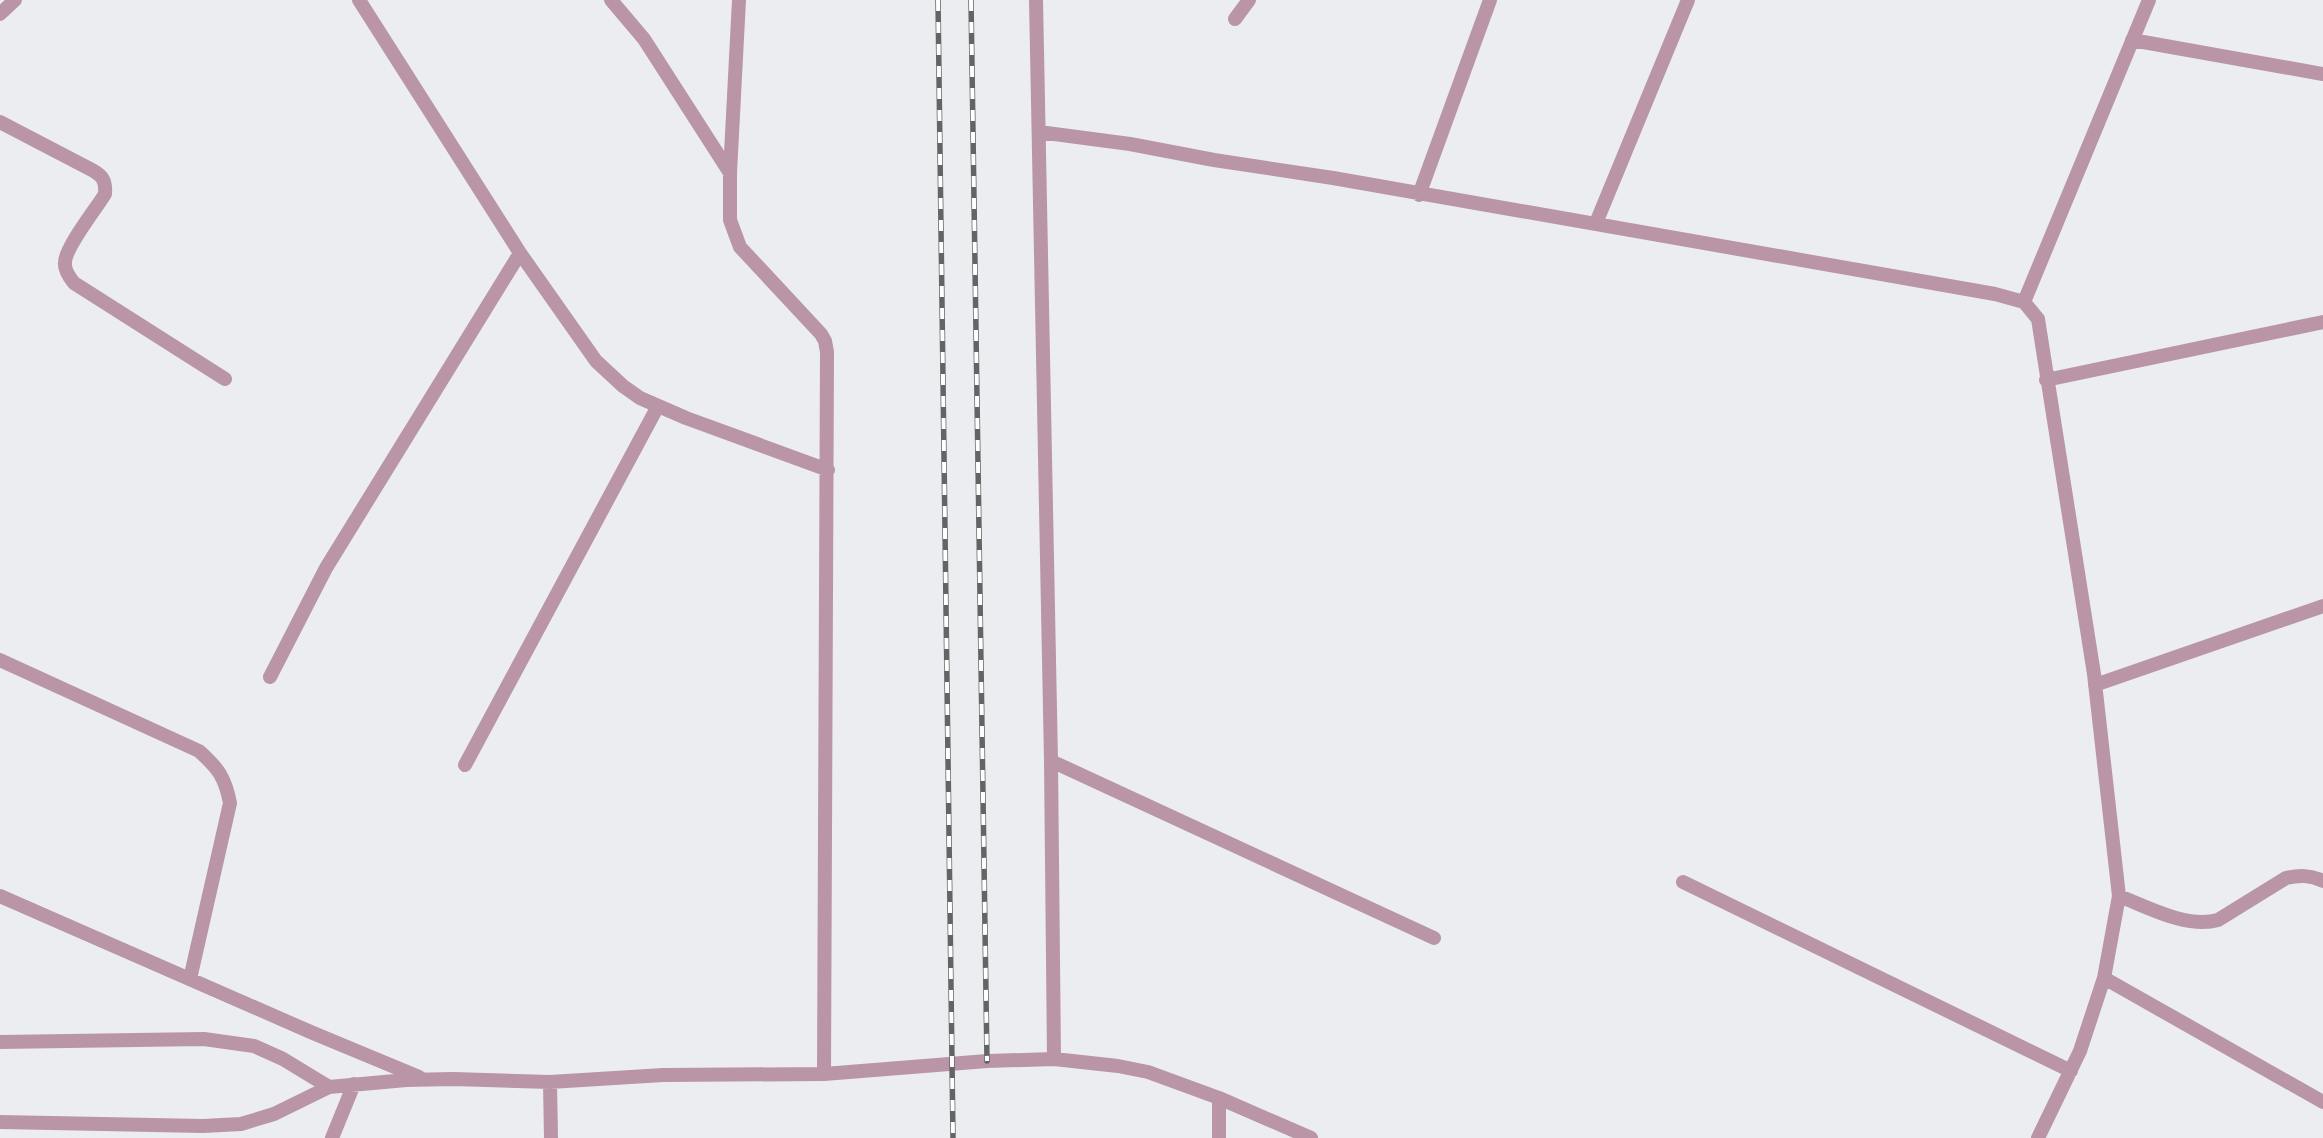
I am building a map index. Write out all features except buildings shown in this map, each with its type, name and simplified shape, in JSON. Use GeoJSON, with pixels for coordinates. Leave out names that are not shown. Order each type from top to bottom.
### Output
{"type":"FeatureCollection","features":[{"type":"Feature","properties":{"kind":"street"},"geometry":{"type":"LineString","coordinates":[[0,14],[15,0]]}},
{"type":"Feature","properties":{"kind":"street"},"geometry":{"type":"LineString","coordinates":[[358,0],[520,253],[596,360],[622,386],[640,398],[828,470]]}},
{"type":"Feature","properties":{"kind":"street"},"geometry":{"type":"LineString","coordinates":[[611,0],[644,40],[730,173]]}},
{"type":"Feature","properties":{"kind":"street"},"geometry":{"type":"LineString","coordinates":[[740,0],[730,173],[730,220],[740,247],[825,341],[828,470],[824,1074]]}},
{"type":"Feature","properties":{"kind":"street"},"geometry":{"type":"LineString","coordinates":[[1036,0],[1051,761],[1054,1059]]}},
{"type":"Feature","properties":{"kind":"street"},"geometry":{"type":"LineString","coordinates":[[1235,20],[1249,0]]}},
{"type":"Feature","properties":{"kind":"street"},"geometry":{"type":"LineString","coordinates":[[1419,195],[1490,0]]}},
{"type":"Feature","properties":{"kind":"street"},"geometry":{"type":"LineString","coordinates":[[1596,223],[1688,0]]}},
{"type":"Feature","properties":{"kind":"street"},"geometry":{"type":"LineString","coordinates":[[2024,302],[2149,0]]}},
{"type":"Feature","properties":{"kind":"street"},"geometry":{"type":"LineString","coordinates":[[2132,40],[2323,74]]}},
{"type":"Feature","properties":{"kind":"street"},"geometry":{"type":"LineString","coordinates":[[0,122],[101,175],[104,180],[105,194],[69,249],[64,262],[67,274],[74,283],[225,379]]}},
{"type":"Feature","properties":{"kind":"street"},"geometry":{"type":"LineString","coordinates":[[1038,132],[1130,144],[1419,195],[1596,223],[1995,294],[2024,302],[2038,319],[2095,685],[2119,896],[2104,978],[2080,1051],[2038,1138]]}},
{"type":"Feature","properties":{"kind":"street"},"geometry":{"type":"LineString","coordinates":[[270,677],[326,568],[520,253]]}},
{"type":"Feature","properties":{"kind":"street"},"geometry":{"type":"LineString","coordinates":[[2046,380],[2323,322]]}},
{"type":"Feature","properties":{"kind":"street"},"geometry":{"type":"LineString","coordinates":[[465,765],[658,406]]}},
{"type":"Feature","properties":{"kind":"street"},"geometry":{"type":"LineString","coordinates":[[2095,685],[2323,606]]}},
{"type":"Feature","properties":{"kind":"street"},"geometry":{"type":"LineString","coordinates":[[0,660],[199,751],[219,769],[227,787],[230,802],[190,979]]}},
{"type":"Feature","properties":{"kind":"street"},"geometry":{"type":"LineString","coordinates":[[1051,761],[1434,938]]}},
{"type":"Feature","properties":{"kind":"street"},"geometry":{"type":"LineString","coordinates":[[2119,896],[2192,922],[2207,923],[2218,920],[2286,878],[2313,876],[2323,881]]}},
{"type":"Feature","properties":{"kind":"street"},"geometry":{"type":"LineString","coordinates":[[1683,882],[2071,1071]]}},
{"type":"Feature","properties":{"kind":"street"},"geometry":{"type":"LineString","coordinates":[[0,896],[425,1080]]}},
{"type":"Feature","properties":{"kind":"street"},"geometry":{"type":"LineString","coordinates":[[2104,978],[2323,1102]]}},
{"type":"Feature","properties":{"kind":"street"},"geometry":{"type":"LineString","coordinates":[[0,1042],[204,1039],[254,1046],[283,1059],[329,1087]]}},
{"type":"Feature","properties":{"kind":"street"},"geometry":{"type":"LineString","coordinates":[[0,1122],[202,1126],[241,1124],[274,1114],[329,1087],[354,1084],[425,1080],[550,1082],[663,1075],[824,1074],[987,1061],[1054,1059],[1118,1066],[1148,1072],[1219,1098],[1311,1138]]}},
{"type":"Feature","properties":{"kind":"street"},"geometry":{"type":"LineString","coordinates":[[550,1082],[551,1138]]}},
{"type":"Feature","properties":{"kind":"street"},"geometry":{"type":"LineString","coordinates":[[332,1138],[354,1084]]}},
{"type":"Feature","properties":{"kind":"street"},"geometry":{"type":"LineString","coordinates":[[1219,1098],[1219,1138]]}},
{"type":"Feature","properties":{"kind":"railway"},"geometry":{"type":"LineString","coordinates":[[938,0],[953,1138]]}},
{"type":"Feature","properties":{"kind":"railway"},"geometry":{"type":"LineString","coordinates":[[971,0],[987,1061]]}}]}
